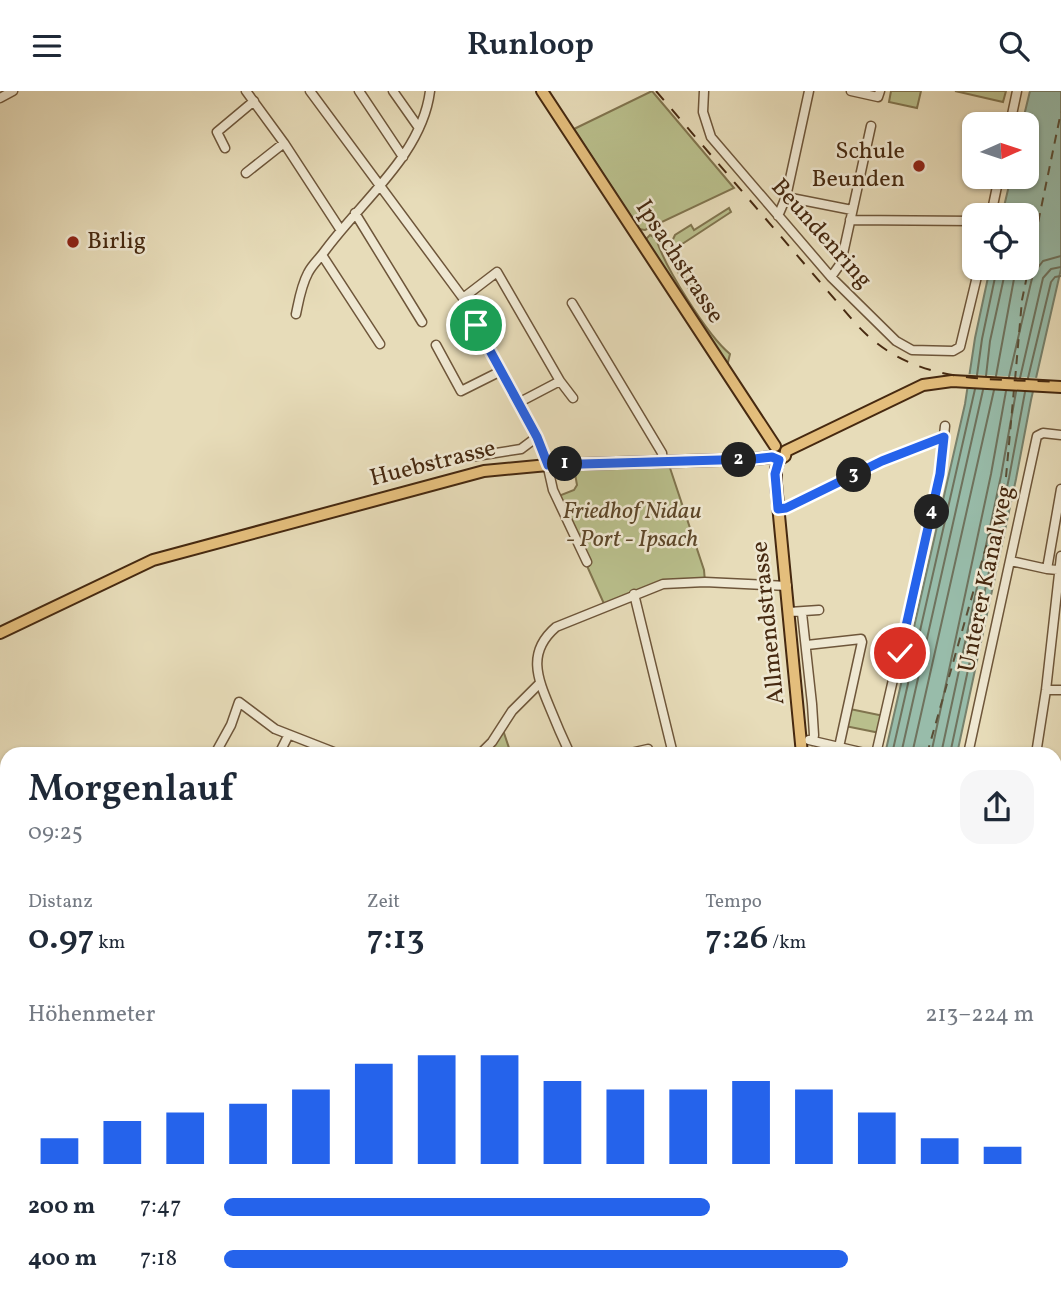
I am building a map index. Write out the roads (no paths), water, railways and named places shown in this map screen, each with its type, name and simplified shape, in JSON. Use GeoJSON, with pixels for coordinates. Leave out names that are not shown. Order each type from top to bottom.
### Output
{"type":"FeatureCollection","features":[{"type":"Feature","properties":{"kind":"main road","name":"Ipsachstrasse"},"geometry":{"type":"LineString","coordinates":[[542,91],[778,453]]}},
{"type":"Feature","properties":{"kind":"main road"},"geometry":{"type":"LineString","coordinates":[[778,453],[913,389],[927,385],[957,381],[1061,387]]}},
{"type":"Feature","properties":{"kind":"main road","name":"Huebstrasse"},"geometry":{"type":"LineString","coordinates":[[0,632],[153,560],[484,471],[778,453]]}},
{"type":"Feature","properties":{"kind":"main road","name":"Allmendstrasse"},"geometry":{"type":"LineString","coordinates":[[778,453],[775,474],[778,509],[807,740],[804,747]]}},
{"type":"Feature","properties":{"kind":"street"},"geometry":{"type":"LineString","coordinates":[[0,98],[13,91]]}},
{"type":"Feature","properties":{"kind":"street"},"geometry":{"type":"LineString","coordinates":[[246,91],[284,143],[340,229]]}},
{"type":"Feature","properties":{"kind":"street"},"geometry":{"type":"LineString","coordinates":[[310,91],[463,299],[537,437],[548,465],[553,490],[587,562]]}},
{"type":"Feature","properties":{"kind":"street"},"geometry":{"type":"LineString","coordinates":[[359,91],[403,157]]}},
{"type":"Feature","properties":{"kind":"street"},"geometry":{"type":"LineString","coordinates":[[393,91],[419,128]]}},
{"type":"Feature","properties":{"kind":"street"},"geometry":{"type":"LineString","coordinates":[[296,314],[301,287],[309,269],[403,157],[425,115],[430,91]]}},
{"type":"Feature","properties":{"kind":"street","name":"Beundenring"},"geometry":{"type":"LineString","coordinates":[[704,91],[703,112],[711,137],[831,277],[901,345],[912,350],[957,350],[963,342],[976,280]]}},
{"type":"Feature","properties":{"kind":"street"},"geometry":{"type":"LineString","coordinates":[[778,216],[786,197],[809,91]]}},
{"type":"Feature","properties":{"kind":"street"},"geometry":{"type":"LineString","coordinates":[[851,91],[879,94]]}},
{"type":"Feature","properties":{"kind":"street"},"geometry":{"type":"LineString","coordinates":[[1013,112],[1017,91]]}},
{"type":"Feature","properties":{"kind":"street"},"geometry":{"type":"LineString","coordinates":[[225,149],[217,132],[254,101]]}},
{"type":"Feature","properties":{"kind":"street"},"geometry":{"type":"LineString","coordinates":[[831,277],[841,263],[871,126]]}},
{"type":"Feature","properties":{"kind":"street"},"geometry":{"type":"LineString","coordinates":[[246,173],[284,143]]}},
{"type":"Feature","properties":{"kind":"street"},"geometry":{"type":"LineString","coordinates":[[786,197],[852,210]]}},
{"type":"Feature","properties":{"kind":"street"},"geometry":{"type":"LineString","coordinates":[[355,213],[422,322]]}},
{"type":"Feature","properties":{"kind":"street"},"geometry":{"type":"LineString","coordinates":[[850,220],[962,221]]}},
{"type":"Feature","properties":{"kind":"street"},"geometry":{"type":"LineString","coordinates":[[322,255],[380,344]]}},
{"type":"Feature","properties":{"kind":"street"},"geometry":{"type":"LineString","coordinates":[[463,299],[497,272],[573,398]]}},
{"type":"Feature","properties":{"kind":"street"},"geometry":{"type":"LineString","coordinates":[[572,303],[662,453],[663,462]]}},
{"type":"Feature","properties":{"kind":"street"},"geometry":{"type":"LineString","coordinates":[[436,345],[461,391],[501,371]]}},
{"type":"Feature","properties":{"kind":"street"},"geometry":{"type":"LineString","coordinates":[[518,403],[561,381]]}},
{"type":"Feature","properties":{"kind":"street"},"geometry":{"type":"LineString","coordinates":[[878,747],[935,498],[945,426]]}},
{"type":"Feature","properties":{"kind":"street","name":"Unterer Kanalweg"},"geometry":{"type":"LineString","coordinates":[[970,747],[1037,436],[1043,433],[1061,435]]}},
{"type":"Feature","properties":{"kind":"street"},"geometry":{"type":"LineString","coordinates":[[464,458],[521,449],[537,437]]}},
{"type":"Feature","properties":{"kind":"street"},"geometry":{"type":"LineString","coordinates":[[778,509],[786,508],[882,461],[944,437]]}},
{"type":"Feature","properties":{"kind":"street"},"geometry":{"type":"LineString","coordinates":[[1047,569],[1061,489]]}},
{"type":"Feature","properties":{"kind":"street"},"geometry":{"type":"LineString","coordinates":[[1037,747],[1061,554],[1049,548]]}},
{"type":"Feature","properties":{"kind":"street"},"geometry":{"type":"LineString","coordinates":[[1011,561],[1058,570]]}},
{"type":"Feature","properties":{"kind":"street"},"geometry":{"type":"LineString","coordinates":[[567,747],[537,671],[537,655],[547,635],[565,622],[663,584],[675,582],[787,586]]}},
{"type":"Feature","properties":{"kind":"street"},"geometry":{"type":"LineString","coordinates":[[634,594],[671,747]]}},
{"type":"Feature","properties":{"kind":"street"},"geometry":{"type":"LineString","coordinates":[[789,613],[820,610]]}},
{"type":"Feature","properties":{"kind":"street"},"geometry":{"type":"LineString","coordinates":[[802,613],[814,735],[807,740]]}},
{"type":"Feature","properties":{"kind":"street"},"geometry":{"type":"LineString","coordinates":[[807,645],[861,639],[862,642],[839,747],[807,740]]}},
{"type":"Feature","properties":{"kind":"street"},"geometry":{"type":"LineString","coordinates":[[487,747],[512,711],[540,683]]}},
{"type":"Feature","properties":{"kind":"street"},"geometry":{"type":"LineString","coordinates":[[1046,691],[1061,690]]}},
{"type":"Feature","properties":{"kind":"street"},"geometry":{"type":"LineString","coordinates":[[219,747],[239,702],[275,729],[319,747]]}},
{"type":"Feature","properties":{"kind":"street"},"geometry":{"type":"LineString","coordinates":[[282,747],[288,736]]}},
{"type":"Feature","properties":{"kind":"water"},"geometry":{"type":"Polygon","coordinates":[[[1030,91],[1061,91],[1061,269],[959,747],[887,747],[965,404],[987,280],[1039,280],[1039,203],[1005,203],[1008,189],[1040,189],[1040,112],[1025,112],[1030,91]]]}},
{"type":"Feature","properties":{"kind":"railway"},"geometry":{"type":"LineString","coordinates":[[656,91],[856,324],[878,344],[901,359],[951,375],[1061,382]]}},
{"type":"Feature","properties":{"kind":"place","name":"Schule Beunden"},"geometry":{"type":"Point","coordinates":[919,166]}},
{"type":"Feature","properties":{"kind":"place","name":"Birlig"},"geometry":{"type":"Point","coordinates":[73,242]}},
{"type":"Feature","properties":{"kind":"park label","name":"Friedhof Nidau - Port - Ipsach"},"geometry":{"type":"Point","coordinates":[632,526]}}]}
